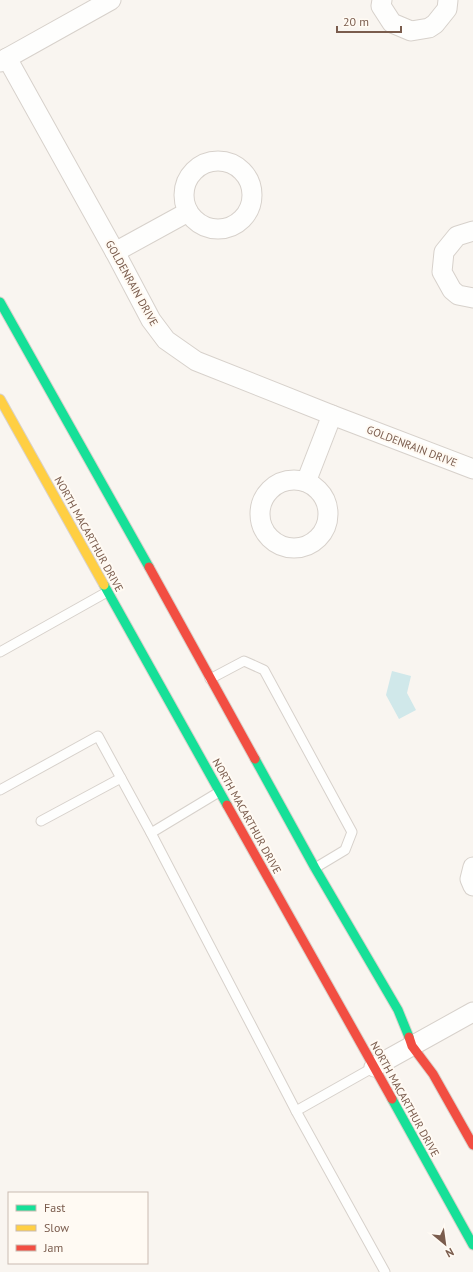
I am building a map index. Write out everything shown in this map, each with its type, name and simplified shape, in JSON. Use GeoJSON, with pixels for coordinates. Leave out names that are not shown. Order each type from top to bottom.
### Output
{"type":"FeatureCollection","features":[{"type":"Feature","properties":{"kind":"main road"},"geometry":{"type":"LineString","coordinates":[[0,302],[314,868],[398,1010],[412,1046],[433,1074],[473,1145]]}},
{"type":"Feature","properties":{"kind":"main road","name":"NORTH MACARTHUR DRIVE"},"geometry":{"type":"LineString","coordinates":[[0,399],[473,1245]]}},
{"type":"Feature","properties":{"kind":"street"},"geometry":{"type":"LineString","coordinates":[[4,60],[111,0]]}},
{"type":"Feature","properties":{"kind":"street"},"geometry":{"type":"LineString","coordinates":[[382,0],[381,6],[392,23],[411,31],[430,28],[435,24],[447,9],[448,0]]}},
{"type":"Feature","properties":{"kind":"street","name":"GOLDENRAIN DRIVE"},"geometry":{"type":"LineString","coordinates":[[4,60],[115,252],[151,320],[166,340],[196,362],[473,469]]}},
{"type":"Feature","properties":{"kind":"street"},"geometry":{"type":"LineString","coordinates":[[115,252],[188,212]]}},
{"type":"Feature","properties":{"kind":"street"},"geometry":{"type":"LineString","coordinates":[[473,231],[457,236],[444,252],[442,272],[452,290],[458,295],[473,298]]}},
{"type":"Feature","properties":{"kind":"street"},"geometry":{"type":"LineString","coordinates":[[306,482],[332,415]]}},
{"type":"Feature","properties":{"kind":"street"},"geometry":{"type":"LineString","coordinates":[[473,867],[470,879],[473,886]]}},
{"type":"Feature","properties":{"kind":"street"},"geometry":{"type":"LineString","coordinates":[[374,1067],[473,1012]]}},
{"type":"Feature","properties":{"kind":"lane"},"geometry":{"type":"LineString","coordinates":[[0,652],[107,592]]}},
{"type":"Feature","properties":{"kind":"lane"},"geometry":{"type":"LineString","coordinates":[[210,679],[244,661],[264,670],[268,677],[352,832],[345,850],[314,868]]}},
{"type":"Feature","properties":{"kind":"lane"},"geometry":{"type":"LineString","coordinates":[[0,790],[98,736],[151,833],[296,1111],[385,1272]]}},
{"type":"Feature","properties":{"kind":"lane"},"geometry":{"type":"LineString","coordinates":[[41,821],[121,778]]}},
{"type":"Feature","properties":{"kind":"lane"},"geometry":{"type":"LineString","coordinates":[[151,833],[219,792]]}},
{"type":"Feature","properties":{"kind":"lane"},"geometry":{"type":"LineString","coordinates":[[296,1111],[374,1067]]}},
{"type":"Feature","properties":{"kind":"water"},"geometry":{"type":"Polygon","coordinates":[[[392,671],[411,676],[407,693],[416,710],[399,719],[386,695],[392,671]]]}},
{"type":"Feature","properties":{"kind":"traffic: fast"},"geometry":{"type":"LineString","coordinates":[[0,302],[149,567]]}},
{"type":"Feature","properties":{"kind":"traffic: fast"},"geometry":{"type":"LineString","coordinates":[[104,585],[227,805]]}},
{"type":"Feature","properties":{"kind":"traffic: fast"},"geometry":{"type":"LineString","coordinates":[[255,759],[315,868],[398,1010],[409,1037]]}},
{"type":"Feature","properties":{"kind":"traffic: fast"},"geometry":{"type":"LineString","coordinates":[[392,1099],[473,1245]]}},
{"type":"Feature","properties":{"kind":"traffic: slow"},"geometry":{"type":"LineString","coordinates":[[0,399],[104,585]]}},
{"type":"Feature","properties":{"kind":"traffic: jam"},"geometry":{"type":"LineString","coordinates":[[149,567],[255,759]]}},
{"type":"Feature","properties":{"kind":"traffic: jam"},"geometry":{"type":"LineString","coordinates":[[227,805],[392,1099]]}},
{"type":"Feature","properties":{"kind":"traffic: jam"},"geometry":{"type":"LineString","coordinates":[[409,1037],[412,1046],[433,1074],[473,1145]]}}]}
